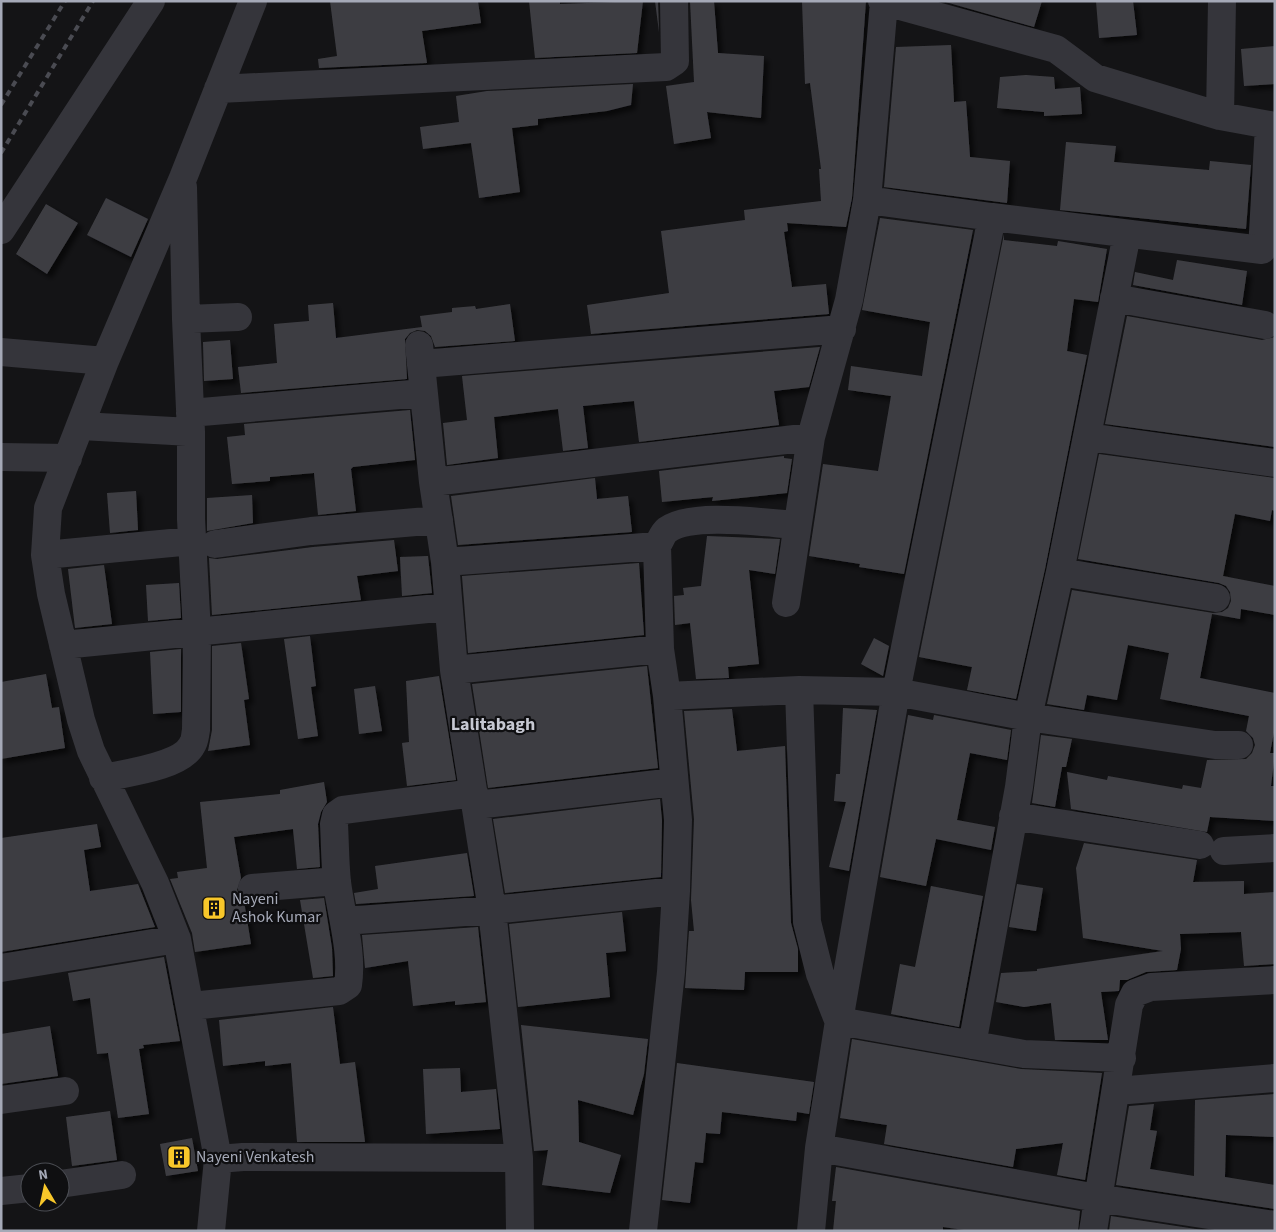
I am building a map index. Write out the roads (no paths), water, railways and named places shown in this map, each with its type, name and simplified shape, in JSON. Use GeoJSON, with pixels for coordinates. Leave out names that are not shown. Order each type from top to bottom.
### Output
{"type":"FeatureCollection","features":[{"type":"Feature","properties":{"kind":"street"},"geometry":{"type":"LineString","coordinates":[[1,230],[151,1]]}},
{"type":"Feature","properties":{"kind":"street"},"geometry":{"type":"LineString","coordinates":[[211,1231],[218,1159],[177,939],[155,883],[103,778],[81,720],[51,594],[45,555],[48,508],[253,1]]}},
{"type":"Feature","properties":{"kind":"street"},"geometry":{"type":"LineString","coordinates":[[218,89],[666,67],[675,61],[674,1]]}},
{"type":"Feature","properties":{"kind":"street"},"geometry":{"type":"LineString","coordinates":[[1220,116],[1222,1]]}},
{"type":"Feature","properties":{"kind":"street"},"geometry":{"type":"LineString","coordinates":[[786,603],[796,525],[811,438],[842,329],[867,200],[883,2],[1056,49],[1095,78],[1220,116],[1272,126],[1268,250],[1127,234],[867,200]]}},
{"type":"Feature","properties":{"kind":"street"},"geometry":{"type":"LineString","coordinates":[[103,778],[160,766],[184,755],[192,746],[196,730],[197,632],[204,542],[191,423],[182,178]]}},
{"type":"Feature","properties":{"kind":"street"},"geometry":{"type":"LineString","coordinates":[[811,1231],[819,1148],[838,1021],[896,692],[992,217]]}},
{"type":"Feature","properties":{"kind":"street"},"geometry":{"type":"LineString","coordinates":[[972,1045],[1014,816],[1028,717],[1088,437],[1127,234]]}},
{"type":"Feature","properties":{"kind":"street"},"geometry":{"type":"LineString","coordinates":[[1114,298],[1265,325]]}},
{"type":"Feature","properties":{"kind":"street"},"geometry":{"type":"LineString","coordinates":[[186,319],[238,317]]}},
{"type":"Feature","properties":{"kind":"street"},"geometry":{"type":"LineString","coordinates":[[520,1231],[519,1158],[492,910],[454,670],[444,562],[433,482],[420,355],[842,329]]}},
{"type":"Feature","properties":{"kind":"street"},"geometry":{"type":"LineString","coordinates":[[1,352],[106,361]]}},
{"type":"Feature","properties":{"kind":"street"},"geometry":{"type":"LineString","coordinates":[[80,426],[191,423],[423,393]]}},
{"type":"Feature","properties":{"kind":"street"},"geometry":{"type":"LineString","coordinates":[[1088,437],[1275,463]]}},
{"type":"Feature","properties":{"kind":"street"},"geometry":{"type":"LineString","coordinates":[[433,482],[811,438]]}},
{"type":"Feature","properties":{"kind":"street"},"geometry":{"type":"LineString","coordinates":[[1,457],[68,458]]}},
{"type":"Feature","properties":{"kind":"street"},"geometry":{"type":"LineString","coordinates":[[45,555],[439,520]]}},
{"type":"Feature","properties":{"kind":"street"},"geometry":{"type":"LineString","coordinates":[[643,1231],[671,972],[678,820],[667,696],[660,649],[657,546],[666,531],[679,523],[698,520],[796,525]]}},
{"type":"Feature","properties":{"kind":"street"},"geometry":{"type":"LineString","coordinates":[[444,562],[657,546]]}},
{"type":"Feature","properties":{"kind":"street"},"geometry":{"type":"LineString","coordinates":[[1060,572],[1216,598]]}},
{"type":"Feature","properties":{"kind":"street"},"geometry":{"type":"LineString","coordinates":[[63,645],[448,607]]}},
{"type":"Feature","properties":{"kind":"street"},"geometry":{"type":"LineString","coordinates":[[454,670],[660,649]]}},
{"type":"Feature","properties":{"kind":"street"},"geometry":{"type":"LineString","coordinates":[[799,690],[807,922],[820,974],[838,1021]]}},
{"type":"Feature","properties":{"kind":"street"},"geometry":{"type":"LineString","coordinates":[[667,696],[799,690],[896,692],[1028,717],[1215,745],[1239,745]]}},
{"type":"Feature","properties":{"kind":"street"},"geometry":{"type":"LineString","coordinates":[[190,1006],[339,991],[348,985],[349,976],[344,921],[337,881],[334,824],[336,815],[343,810],[674,782]]}},
{"type":"Feature","properties":{"kind":"street"},"geometry":{"type":"LineString","coordinates":[[1014,816],[1212,848],[1275,848]]}},
{"type":"Feature","properties":{"kind":"street"},"geometry":{"type":"LineString","coordinates":[[252,888],[337,881]]}},
{"type":"Feature","properties":{"kind":"street"},"geometry":{"type":"LineString","coordinates":[[344,921],[492,910],[676,891]]}},
{"type":"Feature","properties":{"kind":"street"},"geometry":{"type":"LineString","coordinates":[[1,968],[177,939]]}},
{"type":"Feature","properties":{"kind":"street"},"geometry":{"type":"LineString","coordinates":[[1093,1231],[1129,1005],[1135,993],[1151,987],[1275,980]]}},
{"type":"Feature","properties":{"kind":"street"},"geometry":{"type":"LineString","coordinates":[[838,1021],[1024,1054],[1122,1058]]}},
{"type":"Feature","properties":{"kind":"street"},"geometry":{"type":"LineString","coordinates":[[1116,1091],[1275,1078]]}},
{"type":"Feature","properties":{"kind":"street"},"geometry":{"type":"LineString","coordinates":[[1,1100],[65,1091]]}},
{"type":"Feature","properties":{"kind":"street"},"geometry":{"type":"LineString","coordinates":[[819,1148],[1097,1198],[1275,1226]]}},
{"type":"Feature","properties":{"kind":"street"},"geometry":{"type":"LineString","coordinates":[[218,1159],[243,1157],[519,1158]]}},
{"type":"Feature","properties":{"kind":"street"},"geometry":{"type":"LineString","coordinates":[[70,1183],[122,1175]]}},
{"type":"Feature","properties":{"kind":"street"},"geometry":{"type":"LineString","coordinates":[[1,1191],[20,1189]]}},
{"type":"Feature","properties":{"kind":"railway"},"geometry":{"type":"LineString","coordinates":[[1,105],[65,1]]}},
{"type":"Feature","properties":{"kind":"railway"},"geometry":{"type":"LineString","coordinates":[[1,153],[93,1]]}},
{"type":"Feature","properties":{"kind":"place","name":"Nayeni Ashok Kumar"},"geometry":{"type":"Point","coordinates":[214,908]}},
{"type":"Feature","properties":{"kind":"place","name":"Nayeni Venkatesh"},"geometry":{"type":"Point","coordinates":[179,1157]}},
{"type":"Feature","properties":{"kind":"district","name":"Lalitabagh"},"geometry":{"type":"Point","coordinates":[493,724]}}]}
